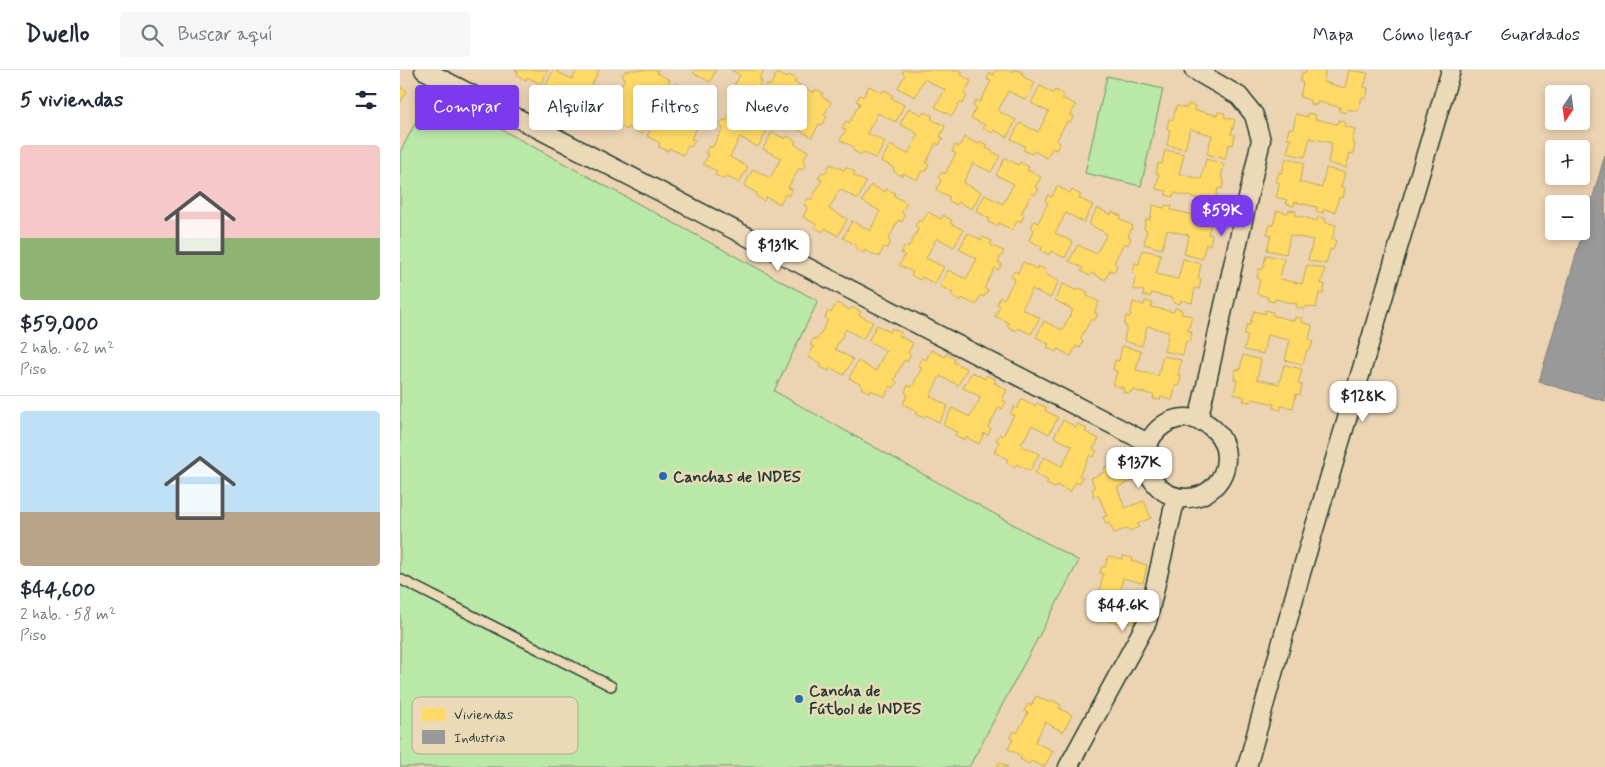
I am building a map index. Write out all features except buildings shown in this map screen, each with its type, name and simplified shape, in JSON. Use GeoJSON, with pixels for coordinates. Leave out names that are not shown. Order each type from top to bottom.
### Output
{"type":"FeatureCollection","features":[{"type":"Feature","properties":{"kind":"street"},"geometry":{"type":"LineString","coordinates":[[424,70],[1148,443]]}},
{"type":"Feature","properties":{"kind":"street"},"geometry":{"type":"LineString","coordinates":[[1194,70],[1238,96],[1254,115],[1261,140],[1198,420]]}},
{"type":"Feature","properties":{"kind":"street"},"geometry":{"type":"LineString","coordinates":[[1247,767],[1301,573],[1451,70]]}},
{"type":"Feature","properties":{"kind":"street"},"geometry":{"type":"LineString","coordinates":[[1186,418],[1198,420],[1210,426],[1219,436],[1225,449],[1225,463],[1222,476],[1214,487],[1203,494],[1189,498],[1176,497],[1164,492],[1154,482],[1147,470],[1146,456],[1148,443],[1154,433],[1163,425],[1174,420],[1186,418]]}},
{"type":"Feature","properties":{"kind":"street"},"geometry":{"type":"LineString","coordinates":[[1068,767],[1146,622],[1176,497]]}},
{"type":"Feature","properties":{"kind":"lane"},"geometry":{"type":"LineString","coordinates":[[400,579],[611,686]]}},
{"type":"Feature","properties":{"kind":"green space"},"geometry":{"type":"Polygon","coordinates":[[[1107,76],[1163,89],[1141,186],[1085,173],[1107,76]]]}},
{"type":"Feature","properties":{"kind":"green space","name":"Canchas de INDES"},"geometry":{"type":"Polygon","coordinates":[[[415,124],[415,130],[502,130],[818,301],[774,391],[1079,561],[969,767],[400,767],[400,152],[415,124]]]}},
{"type":"Feature","properties":{"kind":"place","name":"Canchas de INDES"},"geometry":{"type":"Point","coordinates":[663,476]}},
{"type":"Feature","properties":{"kind":"place","name":"Cancha de Fútbol de INDES"},"geometry":{"type":"Point","coordinates":[799,699]}}]}
